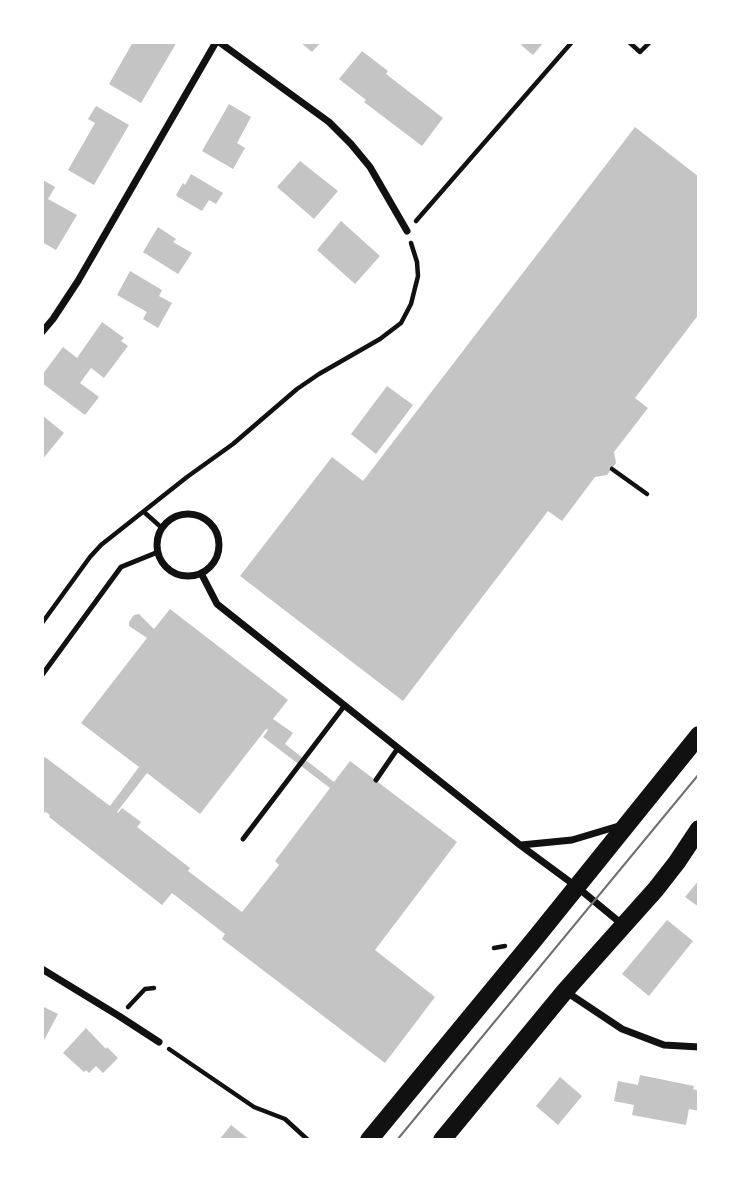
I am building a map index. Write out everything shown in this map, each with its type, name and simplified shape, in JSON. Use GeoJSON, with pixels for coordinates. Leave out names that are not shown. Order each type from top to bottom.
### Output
{"type":"FeatureCollection","features":[{"type":"Feature","properties":{"kind":"main road"},"geometry":{"type":"LineString","coordinates":[[369,1140],[699,735]]}},
{"type":"Feature","properties":{"kind":"main road"},"geometry":{"type":"LineString","coordinates":[[442,1140],[565,991],[666,877],[699,829]]}},
{"type":"Feature","properties":{"kind":"street"},"geometry":{"type":"LineString","coordinates":[[42,332],[78,281],[218,42],[329,122],[370,167],[407,230]]}},
{"type":"Feature","properties":{"kind":"street"},"geometry":{"type":"LineString","coordinates":[[189,513],[208,520],[219,538],[216,559],[201,573],[190,576],[179,575],[170,570],[162,562],[158,552],[157,544],[162,528],[178,515],[189,513]]}},
{"type":"Feature","properties":{"kind":"street"},"geometry":{"type":"LineString","coordinates":[[201,573],[217,604],[623,925]]}},
{"type":"Feature","properties":{"kind":"street"},"geometry":{"type":"LineString","coordinates":[[520,845],[572,840],[627,823]]}},
{"type":"Feature","properties":{"kind":"street"},"geometry":{"type":"LineString","coordinates":[[42,969],[159,1042]]}},
{"type":"Feature","properties":{"kind":"street"},"geometry":{"type":"LineString","coordinates":[[565,991],[622,1029],[664,1045],[699,1047]]}},
{"type":"Feature","properties":{"kind":"lane"},"geometry":{"type":"LineString","coordinates":[[42,675],[121,567],[158,552]]}},
{"type":"Feature","properties":{"kind":"lane"},"geometry":{"type":"LineString","coordinates":[[243,839],[345,705]]}},
{"type":"Feature","properties":{"kind":"lane"},"geometry":{"type":"LineString","coordinates":[[376,780],[398,748]]}},
{"type":"Feature","properties":{"kind":"path"},"geometry":{"type":"LineString","coordinates":[[42,623],[90,556],[101,545],[233,444],[297,389],[380,339],[401,323],[411,304],[418,276],[417,262],[407,230],[572,42]]}},
{"type":"Feature","properties":{"kind":"path"},"geometry":{"type":"LineString","coordinates":[[629,42],[639,52],[650,42]]}},
{"type":"Feature","properties":{"kind":"path"},"geometry":{"type":"LineString","coordinates":[[611,469],[647,494]]}},
{"type":"Feature","properties":{"kind":"path"},"geometry":{"type":"LineString","coordinates":[[144,512],[162,528]]}},
{"type":"Feature","properties":{"kind":"path"},"geometry":{"type":"LineString","coordinates":[[119,1016],[145,989],[154,988]]}},
{"type":"Feature","properties":{"kind":"path"},"geometry":{"type":"LineString","coordinates":[[159,1042],[254,1107],[285,1119],[308,1140]]}},
{"type":"Feature","properties":{"kind":"building"},"geometry":{"type":"Polygon","coordinates":[[[133,42],[177,42],[141,103],[109,84],[133,42]]]}},
{"type":"Feature","properties":{"kind":"building"},"geometry":{"type":"Polygon","coordinates":[[[300,42],[321,42],[312,52],[300,42]]]}},
{"type":"Feature","properties":{"kind":"building"},"geometry":{"type":"Polygon","coordinates":[[[524,42],[544,42],[533,55],[521,45],[524,42]]]}},
{"type":"Feature","properties":{"kind":"building"},"geometry":{"type":"Polygon","coordinates":[[[362,51],[388,71],[386,74],[443,118],[422,146],[364,102],[366,100],[339,79],[362,51]]]}},
{"type":"Feature","properties":{"kind":"building"},"geometry":{"type":"Polygon","coordinates":[[[229,104],[251,117],[237,143],[245,148],[233,169],[202,151],[229,104]]]}},
{"type":"Feature","properties":{"kind":"building"},"geometry":{"type":"Polygon","coordinates":[[[96,106],[129,125],[94,185],[68,170],[95,123],[88,119],[96,106]]]}},
{"type":"Feature","properties":{"kind":"building"},"geometry":{"type":"Polygon","coordinates":[[[635,127],[699,177],[699,314],[635,398],[648,408],[614,452],[616,463],[607,475],[595,477],[562,521],[548,511],[403,701],[240,576],[332,457],[363,481],[635,127]]]}},
{"type":"Feature","properties":{"kind":"building"},"geometry":{"type":"Polygon","coordinates":[[[300,161],[338,191],[314,219],[277,187],[300,161]]]}},
{"type":"Feature","properties":{"kind":"building"},"geometry":{"type":"Polygon","coordinates":[[[191,174],[223,193],[216,204],[209,200],[202,211],[176,195],[191,174]]]}},
{"type":"Feature","properties":{"kind":"building"},"geometry":{"type":"Polygon","coordinates":[[[43,180],[55,187],[48,199],[77,215],[56,250],[42,242],[43,180]]]}},
{"type":"Feature","properties":{"kind":"building"},"geometry":{"type":"Polygon","coordinates":[[[341,221],[380,256],[355,284],[317,250],[341,221]]]}},
{"type":"Feature","properties":{"kind":"building"},"geometry":{"type":"Polygon","coordinates":[[[158,227],[176,239],[173,242],[192,253],[178,274],[143,252],[158,227]]]}},
{"type":"Feature","properties":{"kind":"building"},"geometry":{"type":"Polygon","coordinates":[[[130,271],[162,290],[159,296],[172,303],[158,328],[143,319],[147,312],[117,295],[130,271]]]}},
{"type":"Feature","properties":{"kind":"building"},"geometry":{"type":"Polygon","coordinates":[[[102,322],[124,338],[121,341],[128,346],[104,378],[91,368],[80,383],[99,397],[85,415],[42,383],[42,375],[63,347],[77,358],[102,322]]]}},
{"type":"Feature","properties":{"kind":"building"},"geometry":{"type":"Polygon","coordinates":[[[387,386],[413,405],[376,454],[351,434],[387,386]]]}},
{"type":"Feature","properties":{"kind":"building"},"geometry":{"type":"Polygon","coordinates":[[[42,415],[64,433],[42,460],[42,415]]]}},
{"type":"Feature","properties":{"kind":"building"},"geometry":{"type":"Polygon","coordinates":[[[170,609],[288,700],[273,719],[293,733],[285,744],[334,782],[350,761],[457,842],[375,950],[435,997],[385,1063],[222,939],[225,934],[172,893],[162,905],[49,817],[50,815],[46,812],[42,814],[42,761],[45,757],[110,806],[139,767],[81,723],[147,638],[129,626],[134,615],[139,614],[154,629],[170,609]],[[266,729],[200,814],[147,773],[117,812],[122,808],[141,822],[137,827],[190,868],[188,871],[242,912],[279,865],[275,861],[330,788],[263,737],[268,730],[266,729]]]}},
{"type":"Feature","properties":{"kind":"building"},"geometry":{"type":"Polygon","coordinates":[[[699,880],[699,907],[685,897],[699,880]]]}},
{"type":"Feature","properties":{"kind":"building"},"geometry":{"type":"Polygon","coordinates":[[[667,920],[693,941],[649,996],[622,974],[667,920]]]}},
{"type":"Feature","properties":{"kind":"building"},"geometry":{"type":"Polygon","coordinates":[[[42,1006],[58,1014],[42,1044],[42,1006]]]}},
{"type":"Feature","properties":{"kind":"building"},"geometry":{"type":"Polygon","coordinates":[[[86,1028],[118,1058],[103,1073],[96,1066],[89,1073],[86,1070],[84,1072],[63,1053],[86,1028]]]}},
{"type":"Feature","properties":{"kind":"building"},"geometry":{"type":"Polygon","coordinates":[[[640,1075],[694,1086],[693,1089],[699,1091],[699,1111],[689,1109],[686,1125],[632,1115],[634,1105],[614,1101],[618,1081],[638,1085],[640,1075]]]}},
{"type":"Feature","properties":{"kind":"building"},"geometry":{"type":"Polygon","coordinates":[[[560,1077],[582,1096],[558,1125],[536,1106],[560,1077]]]}},
{"type":"Feature","properties":{"kind":"building"},"geometry":{"type":"Polygon","coordinates":[[[231,1125],[250,1140],[219,1140],[231,1125]]]}},
{"type":"Feature","properties":{"kind":"tram line"},"geometry":{"type":"LineString","coordinates":[[397,1140],[699,774]]}}]}
